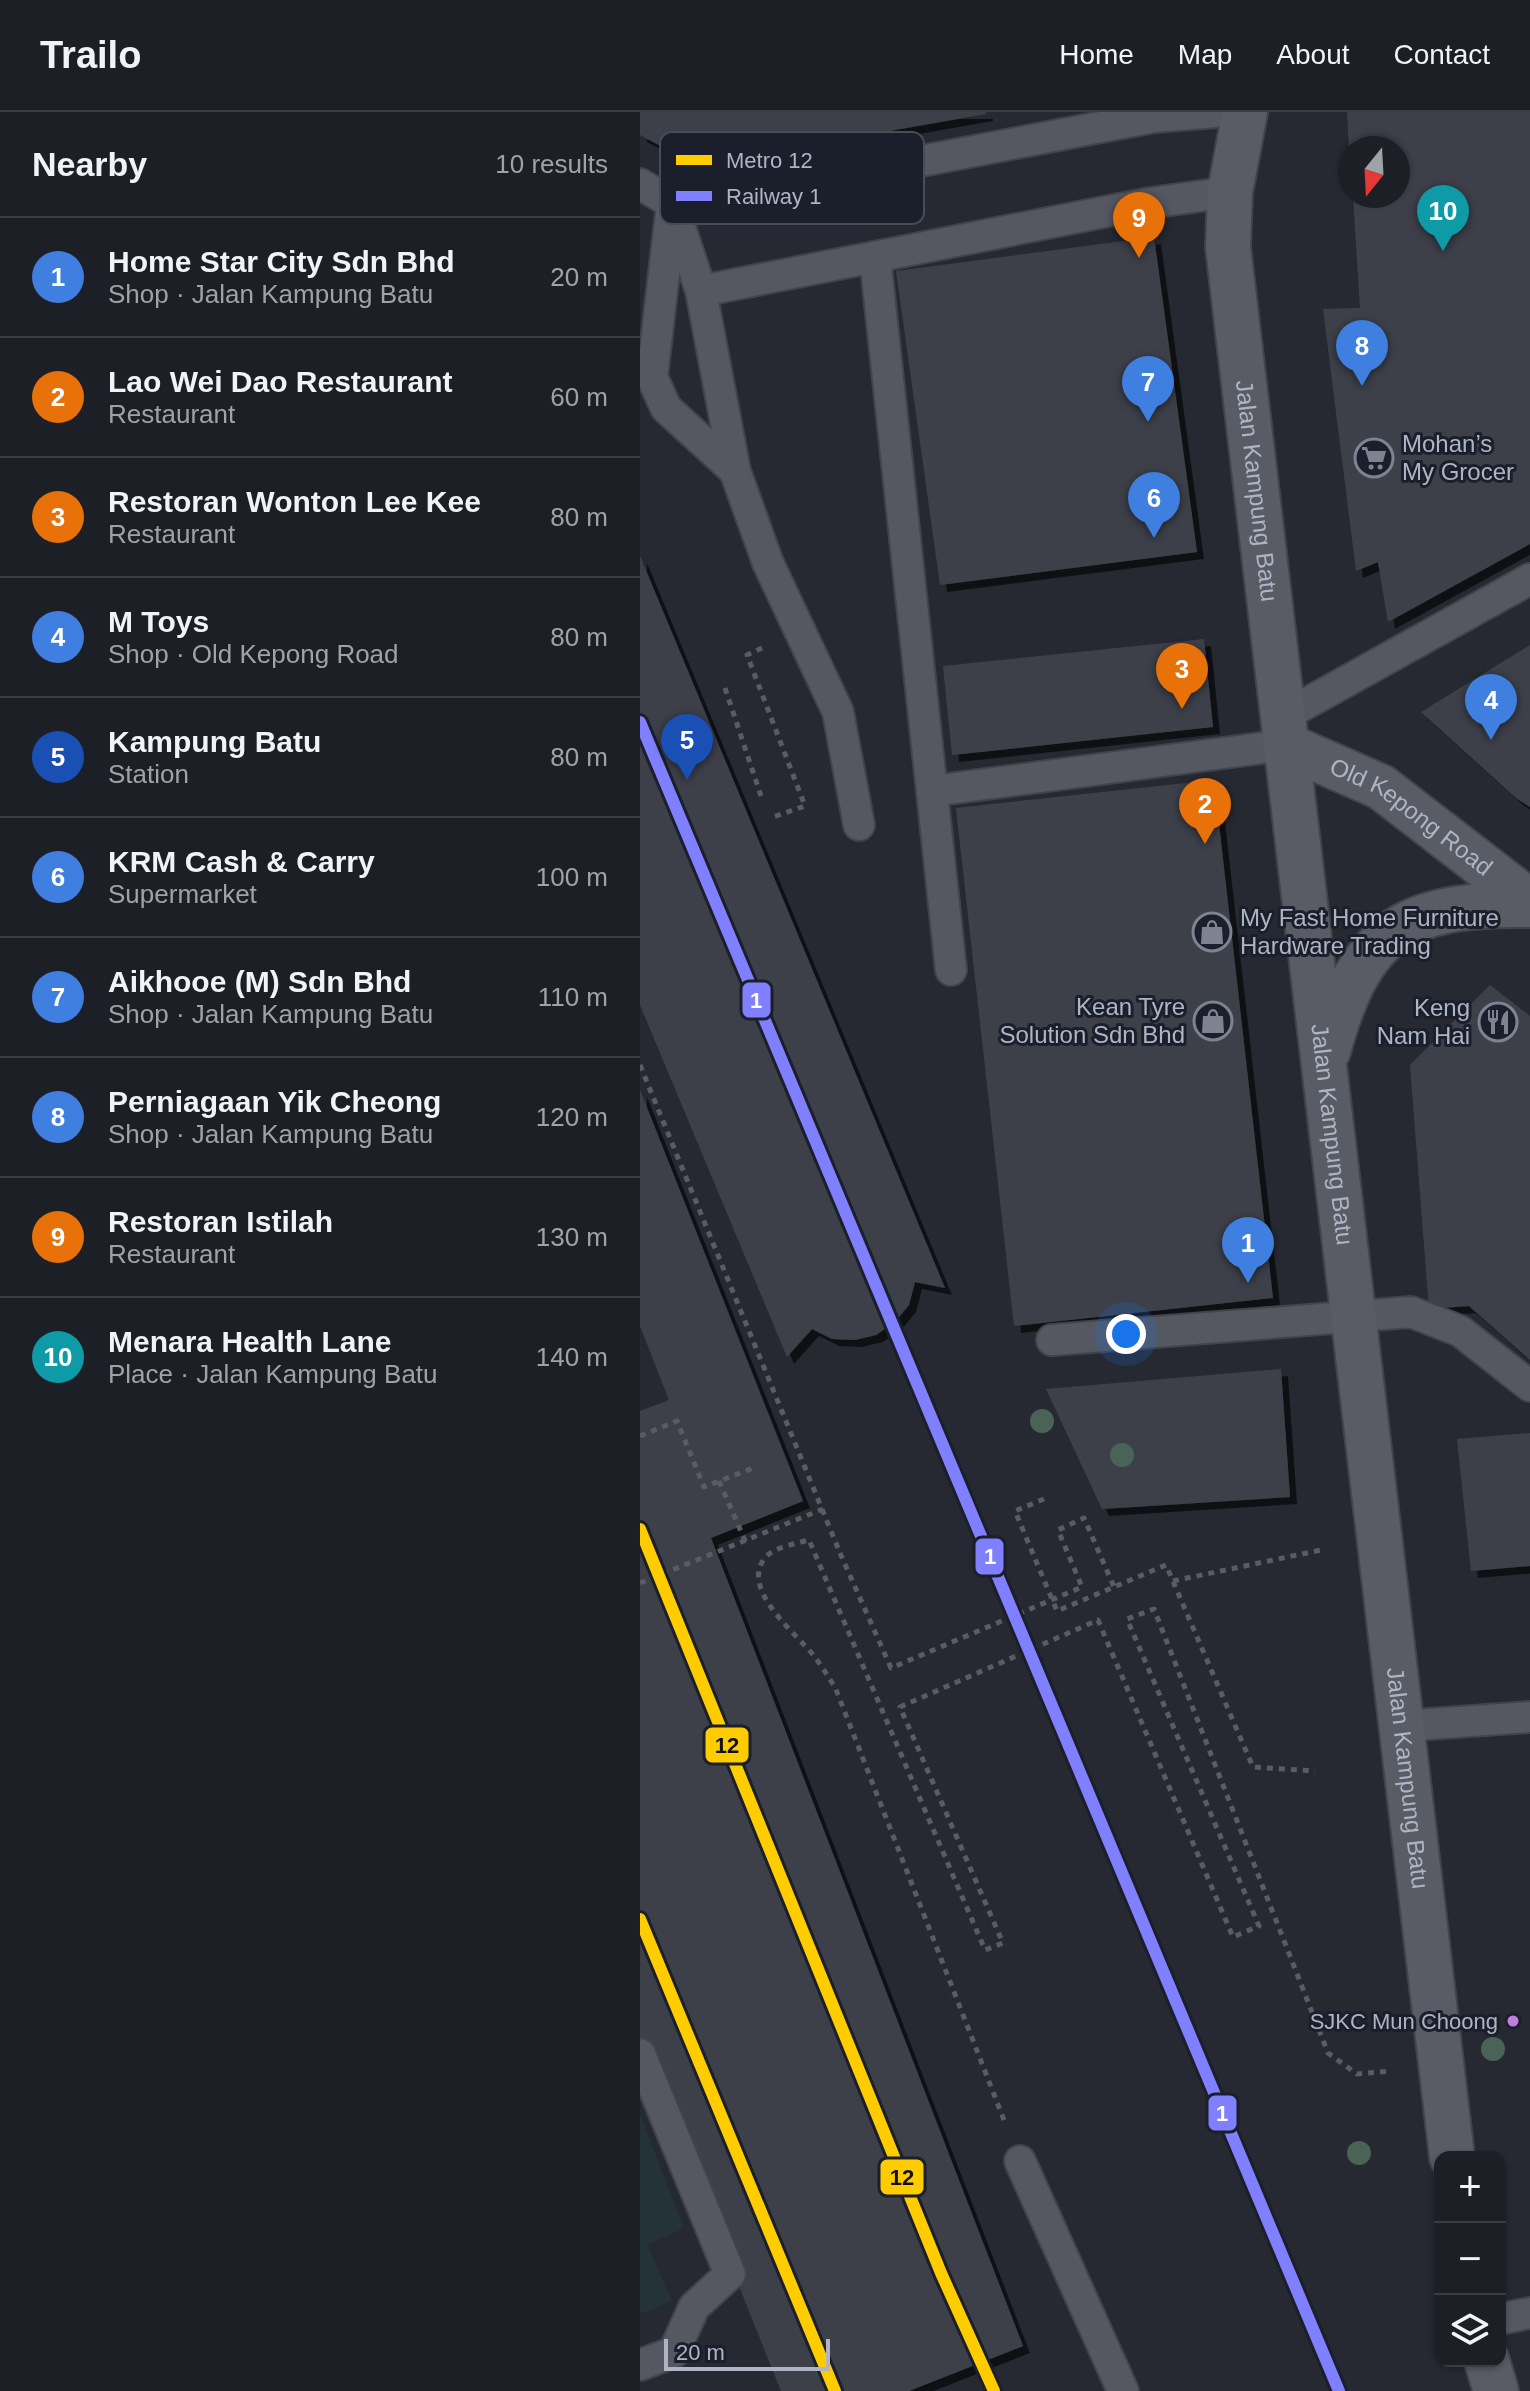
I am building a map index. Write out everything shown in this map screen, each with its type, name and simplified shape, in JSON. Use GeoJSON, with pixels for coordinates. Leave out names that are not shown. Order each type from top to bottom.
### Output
{"type":"FeatureCollection","features":[{"type":"Feature","properties":{"kind":"street","name":"Jalan Kampung Batu"},"geometry":{"type":"LineString","coordinates":[[1245,112],[1230,192],[1228,247],[1451,2151]]}},
{"type":"Feature","properties":{"kind":"street","name":"Old Kepong Road"},"geometry":{"type":"LineString","coordinates":[[1283,731],[1381,787],[1530,904]]}},
{"type":"Feature","properties":{"kind":"street"},"geometry":{"type":"LineString","coordinates":[[1323,1071],[1341,1004],[1359,965],[1389,934],[1428,914],[1477,904],[1530,904]]}},
{"type":"Feature","properties":{"kind":"street"},"geometry":{"type":"LineString","coordinates":[[1489,2367],[1496,2391]]}},
{"type":"Feature","properties":{"kind":"lane"},"geometry":{"type":"LineString","coordinates":[[924,159],[1153,114],[1215,112]]}},
{"type":"Feature","properties":{"kind":"lane"},"geometry":{"type":"LineString","coordinates":[[640,184],[660,196]]}},
{"type":"Feature","properties":{"kind":"lane"},"geometry":{"type":"LineString","coordinates":[[701,291],[1150,203],[1230,192]]}},
{"type":"Feature","properties":{"kind":"lane"},"geometry":{"type":"LineString","coordinates":[[670,224],[652,377],[666,408],[735,471]]}},
{"type":"Feature","properties":{"kind":"lane"},"geometry":{"type":"LineString","coordinates":[[679,224],[701,291],[735,471],[768,563],[838,712],[859,825]]}},
{"type":"Feature","properties":{"kind":"lane"},"geometry":{"type":"LineString","coordinates":[[875,257],[951,970]]}},
{"type":"Feature","properties":{"kind":"lane"},"geometry":{"type":"LineString","coordinates":[[932,791],[1283,731],[1530,579]]}},
{"type":"Feature","properties":{"kind":"lane"},"geometry":{"type":"LineString","coordinates":[[1052,1340],[1411,1312],[1460,1331],[1530,1386]]}},
{"type":"Feature","properties":{"kind":"lane"},"geometry":{"type":"LineString","coordinates":[[1400,1726],[1530,1717]]}},
{"type":"Feature","properties":{"kind":"lane"},"geometry":{"type":"LineString","coordinates":[[640,2054],[730,2274],[694,2307],[674,2352],[640,2365]]}},
{"type":"Feature","properties":{"kind":"lane"},"geometry":{"type":"LineString","coordinates":[[1020,2161],[1123,2391]]}},
{"type":"Feature","properties":{"kind":"lane"},"geometry":{"type":"LineString","coordinates":[[1506,2318],[1530,2313]]}},
{"type":"Feature","properties":{"kind":"path"},"geometry":{"type":"LineString","coordinates":[[770,818],[805,806],[747,655],[799,631]]}},
{"type":"Feature","properties":{"kind":"path"},"geometry":{"type":"LineString","coordinates":[[725,688],[761,796]]}},
{"type":"Feature","properties":{"kind":"path"},"geometry":{"type":"LineString","coordinates":[[640,1065],[840,1553],[891,1668],[1082,1587],[1058,1530],[1084,1518],[1114,1587]]}},
{"type":"Feature","properties":{"kind":"path"},"geometry":{"type":"LineString","coordinates":[[640,1436],[677,1421],[704,1487],[753,1468]]}},
{"type":"Feature","properties":{"kind":"path"},"geometry":{"type":"LineString","coordinates":[[719,1481],[746,1543]]}},
{"type":"Feature","properties":{"kind":"path"},"geometry":{"type":"LineString","coordinates":[[1044,1499],[1015,1511],[1057,1611],[1166,1565],[1253,1767],[1315,1771]]}},
{"type":"Feature","properties":{"kind":"path"},"geometry":{"type":"LineString","coordinates":[[640,1583],[746,1543],[823,1509]]}},
{"type":"Feature","properties":{"kind":"path"},"geometry":{"type":"LineString","coordinates":[[1020,2161],[835,1687],[814,1656],[776,1617],[758,1582],[762,1561],[772,1551],[809,1540],[985,1950],[1003,1943],[900,1707],[1098,1620],[1233,1937],[1259,1926],[1127,1619],[1154,1609],[1328,2053],[1357,2074],[1441,2067]]}},
{"type":"Feature","properties":{"kind":"path"},"geometry":{"type":"LineString","coordinates":[[1173,1581],[1321,1550]]}},
{"type":"Feature","properties":{"kind":"shaded area"},"geometry":{"type":"Polygon","coordinates":[[[640,2115],[684,2228],[647,2245],[672,2301],[640,2314],[640,2115]]]}},
{"type":"Feature","properties":{"kind":"building"},"geometry":{"type":"Polygon","coordinates":[[[640,112],[986,112],[884,132],[660,132],[660,146],[640,135],[640,112]]]}},
{"type":"Feature","properties":{"kind":"building"},"geometry":{"type":"Polygon","coordinates":[[[1347,112],[1530,112],[1530,544],[1388,622],[1378,562],[1356,571],[1323,309],[1360,308],[1354,208],[1410,208],[1410,136],[1348,136],[1347,112]]]}},
{"type":"Feature","properties":{"kind":"building"},"geometry":{"type":"Polygon","coordinates":[[[1154,237],[1197,552],[940,585],[896,271],[1154,237]]]}},
{"type":"Feature","properties":{"kind":"building"},"geometry":{"type":"Polygon","coordinates":[[[640,556],[945,1288],[915,1282],[909,1305],[895,1322],[876,1335],[855,1340],[832,1339],[812,1329],[787,1357],[640,1005],[640,556]]]}},
{"type":"Feature","properties":{"kind":"building"},"geometry":{"type":"Polygon","coordinates":[[[1204,639],[1213,727],[952,755],[943,666],[1204,639]]]}},
{"type":"Feature","properties":{"kind":"building"},"geometry":{"type":"Polygon","coordinates":[[[1530,645],[1530,807],[1516,798],[1421,712],[1530,645]]]}},
{"type":"Feature","properties":{"kind":"building"},"geometry":{"type":"Polygon","coordinates":[[[1214,780],[1273,1298],[1014,1326],[956,808],[1214,780]]]}},
{"type":"Feature","properties":{"kind":"building"},"geometry":{"type":"Polygon","coordinates":[[[1490,985],[1530,1016],[1530,1360],[1469,1306],[1429,1309],[1410,1065],[1490,985]]]}},
{"type":"Feature","properties":{"kind":"building"},"geometry":{"type":"Polygon","coordinates":[[[640,1090],[803,1501],[711,1538],[1023,2346],[909,2391],[781,2391],[640,2039],[640,1411],[669,1400],[640,1326],[640,1090]]]}},
{"type":"Feature","properties":{"kind":"building"},"geometry":{"type":"Polygon","coordinates":[[[1281,1369],[1290,1497],[1102,1509],[1046,1389],[1281,1369]]]}},
{"type":"Feature","properties":{"kind":"building"},"geometry":{"type":"Polygon","coordinates":[[[1530,1433],[1530,1566],[1471,1571],[1457,1439],[1530,1433]]]}},
{"type":"Feature","properties":{"kind":"metro line","name":"12"},"geometry":{"type":"LineString","coordinates":[[640,1529],[941,2273],[994,2391]]}},
{"type":"Feature","properties":{"kind":"metro line","name":"12"},"geometry":{"type":"LineString","coordinates":[[640,1919],[835,2391]]}},
{"type":"Feature","properties":{"kind":"rail line","name":"1"},"geometry":{"type":"LineString","coordinates":[[640,722],[1339,2391]]}},
{"type":"Feature","properties":{"kind":"place","name":"Menara Health Lane"},"geometry":{"type":"Point","coordinates":[1443,251]}},
{"type":"Feature","properties":{"kind":"place","name":"Restoran Istilah"},"geometry":{"type":"Point","coordinates":[1139,258]}},
{"type":"Feature","properties":{"kind":"place","name":"Perniagaan Yik Cheong"},"geometry":{"type":"Point","coordinates":[1362,386]}},
{"type":"Feature","properties":{"kind":"place","name":"Aikhooe (M) Sdn Bhd"},"geometry":{"type":"Point","coordinates":[1148,422]}},
{"type":"Feature","properties":{"kind":"place","name":"Mohan’s My Grocer"},"geometry":{"type":"Point","coordinates":[1374,458]}},
{"type":"Feature","properties":{"kind":"place","name":"KRM Cash & Carry"},"geometry":{"type":"Point","coordinates":[1154,538]}},
{"type":"Feature","properties":{"kind":"place","name":"Restoran Wonton Lee Kee"},"geometry":{"type":"Point","coordinates":[1182,709]}},
{"type":"Feature","properties":{"kind":"place","name":"M Toys"},"geometry":{"type":"Point","coordinates":[1491,740]}},
{"type":"Feature","properties":{"kind":"place","name":"Kampung Batu"},"geometry":{"type":"Point","coordinates":[687,780]}},
{"type":"Feature","properties":{"kind":"place","name":"Lao Wei Dao Restaurant"},"geometry":{"type":"Point","coordinates":[1205,844]}},
{"type":"Feature","properties":{"kind":"place","name":"My Fast Home Furniture Hardware Trading"},"geometry":{"type":"Point","coordinates":[1212,932]}},
{"type":"Feature","properties":{"kind":"place","name":"Kean Tyre Solution Sdn Bhd"},"geometry":{"type":"Point","coordinates":[1213,1021]}},
{"type":"Feature","properties":{"kind":"place","name":"Keng Nam Hai"},"geometry":{"type":"Point","coordinates":[1498,1022]}},
{"type":"Feature","properties":{"kind":"place","name":"Home Star City Sdn Bhd"},"geometry":{"type":"Point","coordinates":[1248,1283]}},
{"type":"Feature","properties":{"kind":"place","name":"SJKC Mun Choong"},"geometry":{"type":"Point","coordinates":[1513,2021]}}]}
